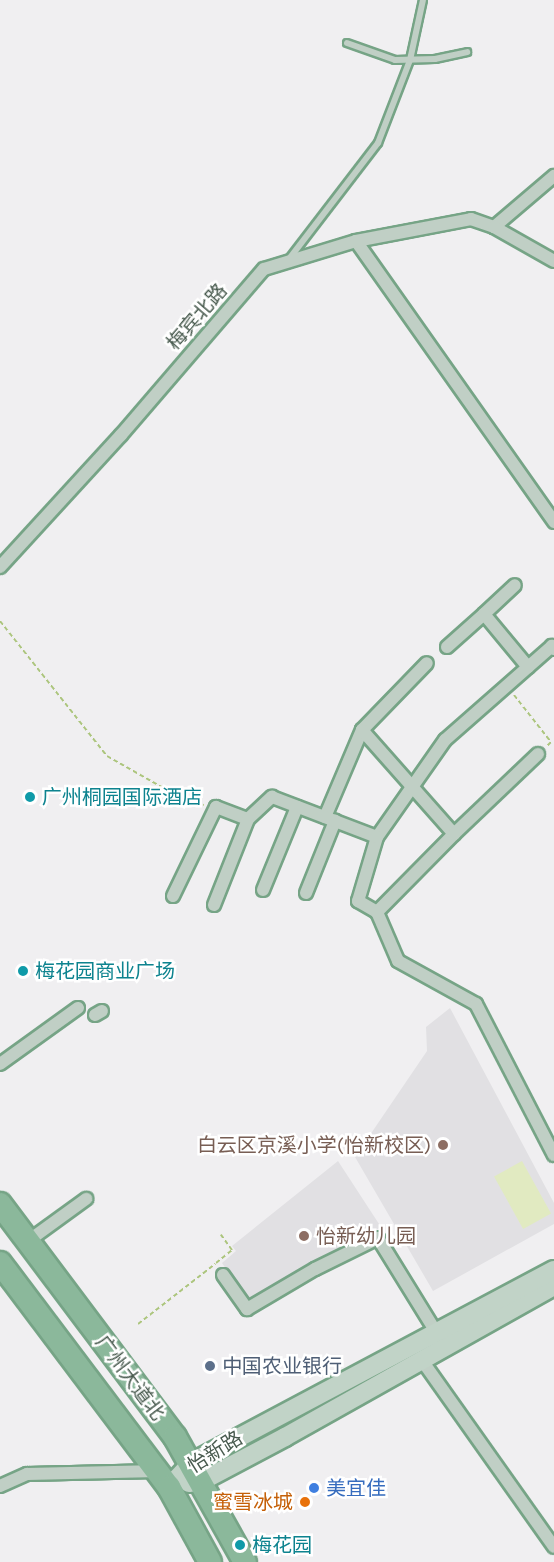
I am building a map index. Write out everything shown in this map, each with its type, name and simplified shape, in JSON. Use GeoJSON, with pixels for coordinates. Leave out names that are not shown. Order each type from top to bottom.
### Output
{"type":"FeatureCollection","features":[{"type":"Feature","properties":{"kind":"highway","name":"广州大道北"},"geometry":{"type":"LineString","coordinates":[[0,1204],[196,1472],[245,1562]]}},
{"type":"Feature","properties":{"kind":"highway","name":"广州大道北"},"geometry":{"type":"LineString","coordinates":[[0,1263],[163,1479],[210,1562]]}},
{"type":"Feature","properties":{"kind":"main road","name":"怡新路"},"geometry":{"type":"LineString","coordinates":[[196,1472],[435,1332],[554,1270]]}},
{"type":"Feature","properties":{"kind":"main road","name":"怡新路"},"geometry":{"type":"LineString","coordinates":[[163,1479],[196,1472],[421,1359],[554,1286]]}},
{"type":"Feature","properties":{"kind":"street"},"geometry":{"type":"LineString","coordinates":[[494,227],[554,176]]}},
{"type":"Feature","properties":{"kind":"street","name":"梅宾北路"},"geometry":{"type":"LineString","coordinates":[[0,567],[121,435],[264,269],[356,241],[471,219],[494,227],[554,261]]}},
{"type":"Feature","properties":{"kind":"street"},"geometry":{"type":"LineString","coordinates":[[356,241],[554,522]]}},
{"type":"Feature","properties":{"kind":"street"},"geometry":{"type":"LineString","coordinates":[[447,647],[515,585]]}},
{"type":"Feature","properties":{"kind":"street"},"geometry":{"type":"LineString","coordinates":[[484,614],[528,667]]}},
{"type":"Feature","properties":{"kind":"street"},"geometry":{"type":"LineString","coordinates":[[554,649],[552,646],[445,740],[377,837],[358,901],[376,912],[398,961],[476,1004],[554,1155]]}},
{"type":"Feature","properties":{"kind":"street"},"geometry":{"type":"LineString","coordinates":[[306,893],[362,730],[427,663]]}},
{"type":"Feature","properties":{"kind":"street"},"geometry":{"type":"LineString","coordinates":[[362,730],[411,789],[454,834]]}},
{"type":"Feature","properties":{"kind":"street"},"geometry":{"type":"LineString","coordinates":[[376,912],[538,754]]}},
{"type":"Feature","properties":{"kind":"street"},"geometry":{"type":"LineString","coordinates":[[214,905],[248,819],[272,797],[377,837]]}},
{"type":"Feature","properties":{"kind":"street"},"geometry":{"type":"LineString","coordinates":[[173,896],[216,807],[248,819]]}},
{"type":"Feature","properties":{"kind":"street"},"geometry":{"type":"LineString","coordinates":[[263,890],[297,807]]}},
{"type":"Feature","properties":{"kind":"street"},"geometry":{"type":"LineString","coordinates":[[0,1064],[78,1008]]}},
{"type":"Feature","properties":{"kind":"street"},"geometry":{"type":"LineString","coordinates":[[28,1241],[86,1198]]}},
{"type":"Feature","properties":{"kind":"street"},"geometry":{"type":"LineString","coordinates":[[224,1275],[247,1309],[315,1269],[378,1238],[435,1332]]}},
{"type":"Feature","properties":{"kind":"street"},"geometry":{"type":"LineString","coordinates":[[421,1359],[554,1547]]}},
{"type":"Feature","properties":{"kind":"street"},"geometry":{"type":"LineString","coordinates":[[0,1486],[27,1473],[163,1479]]}},
{"type":"Feature","properties":{"kind":"lane"},"geometry":{"type":"LineString","coordinates":[[287,261],[378,142],[410,60],[423,0]]}},
{"type":"Feature","properties":{"kind":"lane"},"geometry":{"type":"LineString","coordinates":[[348,43],[373,55],[410,60],[467,52]]}},
{"type":"Feature","properties":{"kind":"path"},"geometry":{"type":"LineString","coordinates":[[0,621],[107,756],[188,802]]}},
{"type":"Feature","properties":{"kind":"path"},"geometry":{"type":"LineString","coordinates":[[514,695],[551,742]]}},
{"type":"Feature","properties":{"kind":"path"},"geometry":{"type":"LineString","coordinates":[[138,1324],[232,1250],[220,1235]]}},
{"type":"Feature","properties":{"kind":"path"},"geometry":{"type":"LineString","coordinates":[[215,1264],[224,1275]]}},
{"type":"Feature","properties":{"kind":"shaded area","name":"白云区京溪小学(怡新校区)"},"geometry":{"type":"Polygon","coordinates":[[[450,1008],[554,1203],[554,1224],[433,1291],[355,1157],[427,1051],[426,1027],[450,1008]]]}},
{"type":"Feature","properties":{"kind":"shaded area","name":"怡新幼儿园"},"geometry":{"type":"Polygon","coordinates":[[[338,1161],[381,1227],[249,1303],[222,1263],[236,1251],[232,1246],[338,1161]]]}},
{"type":"Feature","properties":{"kind":"green space"},"geometry":{"type":"Polygon","coordinates":[[[522,1161],[551,1213],[523,1229],[494,1177],[522,1161]]]}},
{"type":"Feature","properties":{"kind":"place","name":"广州桐园国际酒店"},"geometry":{"type":"Point","coordinates":[30,797]}},
{"type":"Feature","properties":{"kind":"place","name":"梅花园商业广场"},"geometry":{"type":"Point","coordinates":[23,971]}},
{"type":"Feature","properties":{"kind":"place","name":"白云区京溪小学(怡新校区)"},"geometry":{"type":"Point","coordinates":[443,1145]}},
{"type":"Feature","properties":{"kind":"place","name":"怡新幼儿园"},"geometry":{"type":"Point","coordinates":[304,1236]}},
{"type":"Feature","properties":{"kind":"place","name":"中国农业银行"},"geometry":{"type":"Point","coordinates":[210,1366]}},
{"type":"Feature","properties":{"kind":"place","name":"美宜佳"},"geometry":{"type":"Point","coordinates":[314,1488]}},
{"type":"Feature","properties":{"kind":"place","name":"蜜雪冰城"},"geometry":{"type":"Point","coordinates":[305,1502]}},
{"type":"Feature","properties":{"kind":"place","name":"梅花园"},"geometry":{"type":"Point","coordinates":[240,1545]}}]}
